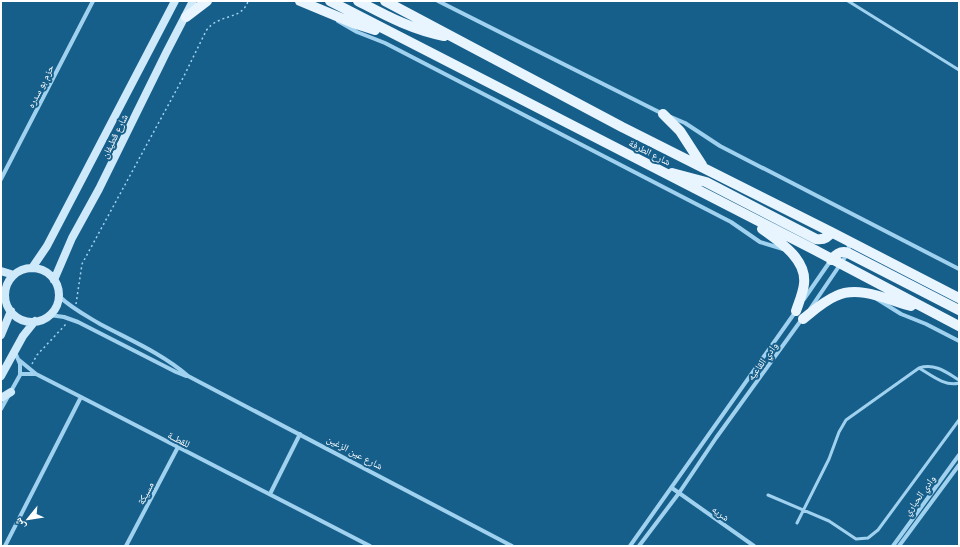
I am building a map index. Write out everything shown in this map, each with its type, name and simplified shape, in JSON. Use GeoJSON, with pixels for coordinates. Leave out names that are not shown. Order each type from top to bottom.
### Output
{"type":"FeatureCollection","features":[{"type":"Feature","properties":{"kind":"main road"},"geometry":{"type":"LineString","coordinates":[[186,17],[207,1]]}},
{"type":"Feature","properties":{"kind":"main road"},"geometry":{"type":"LineString","coordinates":[[300,1],[353,23],[397,36]]}},
{"type":"Feature","properties":{"kind":"main road","name":"شارع الطرفة"},"geometry":{"type":"LineString","coordinates":[[330,1],[959,326]]}},
{"type":"Feature","properties":{"kind":"main road"},"geometry":{"type":"LineString","coordinates":[[358,1],[406,25],[430,33],[453,37]]}},
{"type":"Feature","properties":{"kind":"main road","name":"شارع الطرفة"},"geometry":{"type":"LineString","coordinates":[[385,1],[622,127],[773,204],[844,238],[959,298]]}},
{"type":"Feature","properties":{"kind":"main road"},"geometry":{"type":"LineString","coordinates":[[663,114],[680,131],[703,167]]}},
{"type":"Feature","properties":{"kind":"main road"},"geometry":{"type":"LineString","coordinates":[[660,171],[692,177],[706,182],[816,238],[825,239],[831,232]]}},
{"type":"Feature","properties":{"kind":"main road"},"geometry":{"type":"LineString","coordinates":[[736,211],[789,250],[800,264],[804,276],[799,315]]}},
{"type":"Feature","properties":{"kind":"main road"},"geometry":{"type":"LineString","coordinates":[[836,262],[838,253],[848,253],[959,310]]}},
{"type":"Feature","properties":{"kind":"main road"},"geometry":{"type":"LineString","coordinates":[[799,315],[836,296],[852,292],[870,295],[932,312]]}},
{"type":"Feature","properties":{"kind":"street","name":"حزم بو سدره"},"geometry":{"type":"LineString","coordinates":[[1,179],[93,1]]}},
{"type":"Feature","properties":{"kind":"street"},"geometry":{"type":"LineString","coordinates":[[32,268],[47,246],[176,1]]}},
{"type":"Feature","properties":{"kind":"street","name":"شارع قطيفان"},"geometry":{"type":"LineString","coordinates":[[54,280],[70,243],[102,183],[193,1]]}},
{"type":"Feature","properties":{"kind":"street"},"geometry":{"type":"LineString","coordinates":[[438,1],[685,124],[720,146],[959,269]]}},
{"type":"Feature","properties":{"kind":"street"},"geometry":{"type":"LineString","coordinates":[[330,14],[343,25],[352,30],[385,43],[731,222],[760,242],[789,250]]}},
{"type":"Feature","properties":{"kind":"street"},"geometry":{"type":"LineString","coordinates":[[844,238],[849,246],[848,253]]}},
{"type":"Feature","properties":{"kind":"street","name":"وادي القاعيه"},"geometry":{"type":"LineString","coordinates":[[639,546],[679,493],[836,262]]}},
{"type":"Feature","properties":{"kind":"street","name":"وادي القاعيه"},"geometry":{"type":"LineString","coordinates":[[630,546],[836,262]]}},
{"type":"Feature","properties":{"kind":"street"},"geometry":{"type":"LineString","coordinates":[[32,268],[41,269],[46,272],[54,280],[59,290],[56,306],[50,315],[35,321],[22,319],[11,311],[3,293],[14,275],[24,269],[32,268]]}},
{"type":"Feature","properties":{"kind":"street"},"geometry":{"type":"LineString","coordinates":[[1,271],[14,275]]}},
{"type":"Feature","properties":{"kind":"street"},"geometry":{"type":"LineString","coordinates":[[870,295],[901,314],[926,324],[959,341]]}},
{"type":"Feature","properties":{"kind":"street","name":"شارع عين الزغين"},"geometry":{"type":"LineString","coordinates":[[59,296],[75,309],[145,348],[188,376],[512,546]]}},
{"type":"Feature","properties":{"kind":"street"},"geometry":{"type":"LineString","coordinates":[[1,334],[11,311]]}},
{"type":"Feature","properties":{"kind":"street","name":"شارع عين الزغين"},"geometry":{"type":"LineString","coordinates":[[50,315],[64,317],[78,322],[176,372],[188,376]]}},
{"type":"Feature","properties":{"kind":"street"},"geometry":{"type":"LineString","coordinates":[[1,376],[22,336],[35,321]]}},
{"type":"Feature","properties":{"kind":"street"},"geometry":{"type":"LineString","coordinates":[[1,410],[20,374],[21,368],[19,360],[14,351]]}},
{"type":"Feature","properties":{"kind":"street","name":"للقطــة"},"geometry":{"type":"LineString","coordinates":[[19,360],[36,374],[370,546]]}},
{"type":"Feature","properties":{"kind":"street","name":"للقطــة"},"geometry":{"type":"LineString","coordinates":[[20,374],[36,374]]}},
{"type":"Feature","properties":{"kind":"street"},"geometry":{"type":"LineString","coordinates":[[1,398],[11,392]]}},
{"type":"Feature","properties":{"kind":"street"},"geometry":{"type":"LineString","coordinates":[[5,546],[81,397]]}},
{"type":"Feature","properties":{"kind":"street"},"geometry":{"type":"LineString","coordinates":[[270,494],[300,434]]}},
{"type":"Feature","properties":{"kind":"street","name":"مسيكة"},"geometry":{"type":"LineString","coordinates":[[128,545],[178,447]]}},
{"type":"Feature","properties":{"kind":"street","name":"وادي الحباري"},"geometry":{"type":"LineString","coordinates":[[893,546],[959,454]]}},
{"type":"Feature","properties":{"kind":"street","name":"وادي الحباري"},"geometry":{"type":"LineString","coordinates":[[899,546],[959,465]]}},
{"type":"Feature","properties":{"kind":"street"},"geometry":{"type":"LineString","coordinates":[[672,488],[679,493]]}},
{"type":"Feature","properties":{"kind":"street","name":"شريه"},"geometry":{"type":"LineString","coordinates":[[679,493],[754,546]]}},
{"type":"Feature","properties":{"kind":"lane"},"geometry":{"type":"LineString","coordinates":[[848,1],[959,70]]}},
{"type":"Feature","properties":{"kind":"lane"},"geometry":{"type":"LineString","coordinates":[[796,523],[829,459],[838,432],[852,416],[919,368],[932,366],[938,368],[959,382]]}},
{"type":"Feature","properties":{"kind":"lane"},"geometry":{"type":"LineString","coordinates":[[919,368],[947,383],[954,384],[959,382]]}},
{"type":"Feature","properties":{"kind":"lane"},"geometry":{"type":"LineString","coordinates":[[768,495],[829,521],[856,539],[864,539],[872,536],[959,420]]}},
{"type":"Feature","properties":{"kind":"path"},"geometry":{"type":"LineString","coordinates":[[75,309],[82,264],[184,76],[206,31],[218,20],[235,15],[243,10],[248,1]]}}]}
